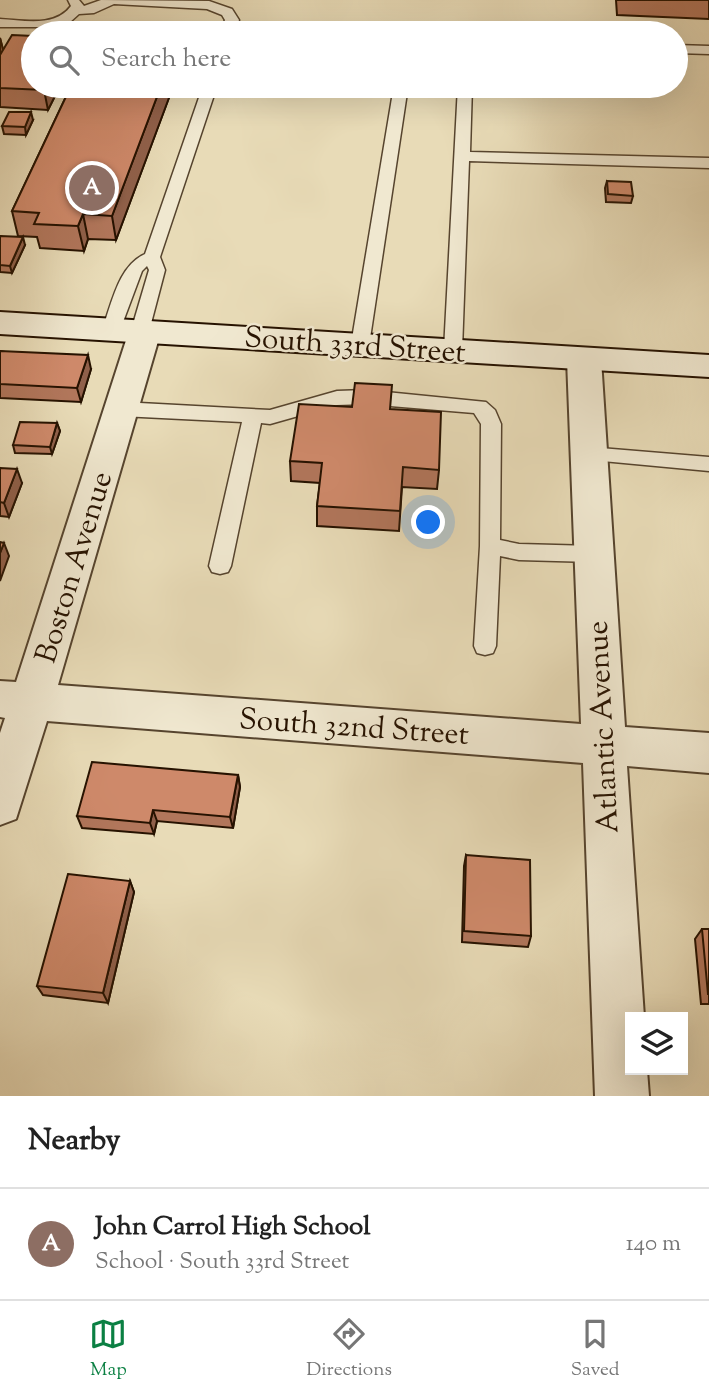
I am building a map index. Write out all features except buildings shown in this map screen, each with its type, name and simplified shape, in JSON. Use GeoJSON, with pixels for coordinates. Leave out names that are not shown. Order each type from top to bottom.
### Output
{"type":"FeatureCollection","features":[{"type":"Feature","properties":{"kind":"street","name":"South 33rd Street"},"geometry":{"type":"LineString","coordinates":[[0,323],[709,366]]}},
{"type":"Feature","properties":{"kind":"street","name":"Boston Avenue"},"geometry":{"type":"LineString","coordinates":[[0,804],[16,700],[121,409],[132,331]]}},
{"type":"Feature","properties":{"kind":"street","name":"Atlantic Avenue"},"geometry":{"type":"LineString","coordinates":[[584,359],[622,1096]]}},
{"type":"Feature","properties":{"kind":"street","name":"South 32nd Street"},"geometry":{"type":"LineString","coordinates":[[16,700],[709,753]]}},
{"type":"Feature","properties":{"kind":"lane"},"geometry":{"type":"LineString","coordinates":[[59,21],[74,15],[73,5],[89,10],[112,0],[209,5],[227,12],[232,21]]}},
{"type":"Feature","properties":{"kind":"lane"},"geometry":{"type":"LineString","coordinates":[[0,23],[21,24]]}},
{"type":"Feature","properties":{"kind":"lane"},"geometry":{"type":"LineString","coordinates":[[688,49],[709,50]]}},
{"type":"Feature","properties":{"kind":"lane"},"geometry":{"type":"LineString","coordinates":[[132,331],[157,270],[152,257],[206,98]]}},
{"type":"Feature","properties":{"kind":"lane"},"geometry":{"type":"LineString","coordinates":[[360,345],[399,98]]}},
{"type":"Feature","properties":{"kind":"lane"},"geometry":{"type":"LineString","coordinates":[[453,350],[464,98]]}},
{"type":"Feature","properties":{"kind":"lane"},"geometry":{"type":"LineString","coordinates":[[462,156],[709,163]]}},
{"type":"Feature","properties":{"kind":"lane"},"geometry":{"type":"LineString","coordinates":[[132,331],[134,269],[152,257]]}},
{"type":"Feature","properties":{"kind":"lane"},"geometry":{"type":"LineString","coordinates":[[121,409],[270,417],[337,398],[357,397],[479,407],[488,415],[491,424],[491,546],[485,646]]}},
{"type":"Feature","properties":{"kind":"lane"},"geometry":{"type":"LineString","coordinates":[[220,566],[253,417]]}},
{"type":"Feature","properties":{"kind":"lane"},"geometry":{"type":"LineString","coordinates":[[589,454],[709,464]]}},
{"type":"Feature","properties":{"kind":"lane"},"geometry":{"type":"LineString","coordinates":[[491,546],[519,552],[593,554]]}},
{"type":"Feature","properties":{"kind":"place","name":"John Carrol High School"},"geometry":{"type":"Point","coordinates":[92,188]}}]}
